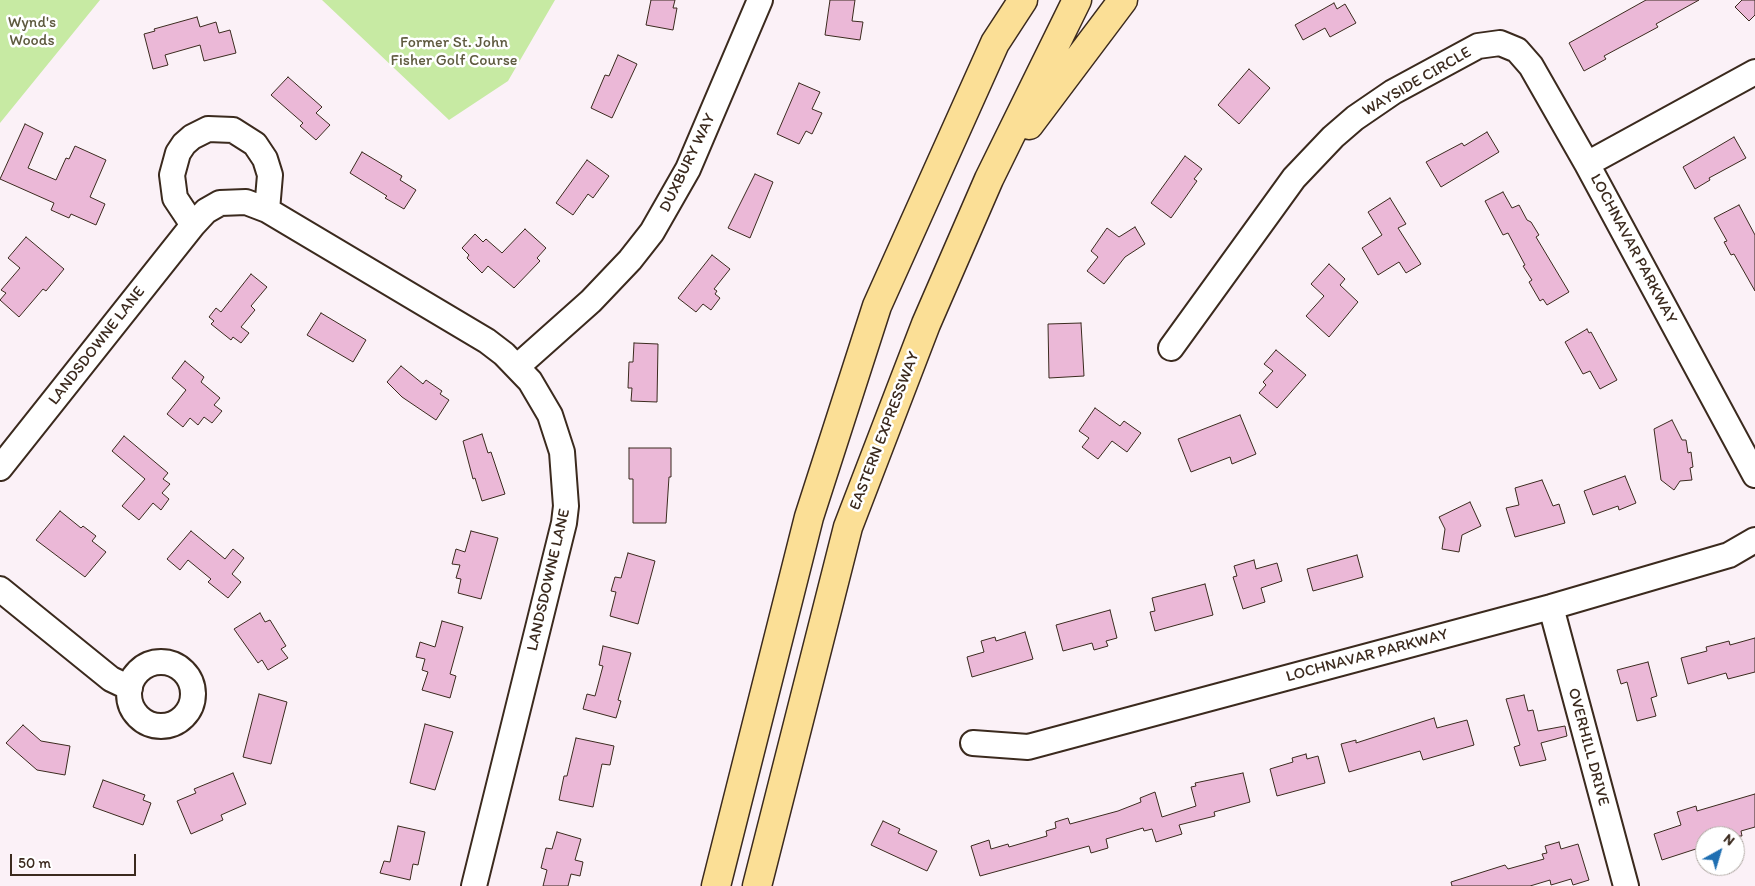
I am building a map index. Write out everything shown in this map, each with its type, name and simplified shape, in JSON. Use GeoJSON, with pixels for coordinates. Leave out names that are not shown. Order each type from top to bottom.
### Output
{"type":"FeatureCollection","features":[{"type":"Feature","properties":{"kind":"highway"},"geometry":{"type":"LineString","coordinates":[[716,886],[809,517],[877,306],[1014,0]]}},
{"type":"Feature","properties":{"kind":"highway"},"geometry":{"type":"LineString","coordinates":[[995,43],[1023,0]]}},
{"type":"Feature","properties":{"kind":"highway","name":"EASTERN EXPRESSWAY"},"geometry":{"type":"LineString","coordinates":[[757,886],[848,527],[926,324],[989,179],[1077,0]]}},
{"type":"Feature","properties":{"kind":"highway"},"geometry":{"type":"LineString","coordinates":[[989,179],[1123,0]]}},
{"type":"Feature","properties":{"kind":"street","name":"DUXBURY WAY"},"geometry":{"type":"LineString","coordinates":[[518,366],[591,301],[630,260],[652,232],[688,169],[760,0]]}},
{"type":"Feature","properties":{"kind":"street","name":"WAYSIDE CIRCLE"},"geometry":{"type":"LineString","coordinates":[[1171,348],[1294,178],[1333,137],[1386,96],[1478,46],[1500,42],[1509,45],[1524,56],[1587,164]]}},
{"type":"Feature","properties":{"kind":"street","name":"LOCHNAVAR PARKWAY"},"geometry":{"type":"LineString","coordinates":[[1755,72],[1587,164],[1755,475]]}},
{"type":"Feature","properties":{"kind":"street"},"geometry":{"type":"LineString","coordinates":[[193,225],[175,198],[172,175],[178,153],[184,144],[192,137],[208,129],[233,130],[254,144],[265,159],[270,175],[267,210]]}},
{"type":"Feature","properties":{"kind":"street","name":"LANDSDOWNE LANE"},"geometry":{"type":"LineString","coordinates":[[0,468],[193,225],[206,211],[229,202],[246,202],[267,210],[487,342],[518,366],[541,398],[557,434],[565,470],[566,506],[564,523],[474,886]]}},
{"type":"Feature","properties":{"kind":"street","name":"LOCHNAVAR PARKWAY"},"geometry":{"type":"LineString","coordinates":[[973,743],[1028,747],[1551,607],[1729,555],[1755,540]]}},
{"type":"Feature","properties":{"kind":"street"},"geometry":{"type":"LineString","coordinates":[[0,589],[111,679],[130,688]]}},
{"type":"Feature","properties":{"kind":"street","name":"OVERHILL DRIVE"},"geometry":{"type":"LineString","coordinates":[[1551,607],[1626,886]]}},
{"type":"Feature","properties":{"kind":"green space","name":"Wynd's Woods"},"geometry":{"type":"Polygon","coordinates":[[[0,0],[100,0],[0,123],[0,0]]]}},
{"type":"Feature","properties":{"kind":"green space","name":"Former St. John Fisher Golf Course"},"geometry":{"type":"Polygon","coordinates":[[[322,0],[555,0],[508,81],[449,120],[322,0]]]}},
{"type":"Feature","properties":{"kind":"building"},"geometry":{"type":"Polygon","coordinates":[[[651,0],[675,0],[673,8],[677,8],[673,30],[646,25],[651,0]]]}},
{"type":"Feature","properties":{"kind":"building"},"geometry":{"type":"Polygon","coordinates":[[[830,0],[855,0],[852,21],[863,22],[860,40],[825,35],[830,0]]]}},
{"type":"Feature","properties":{"kind":"building"},"geometry":{"type":"Polygon","coordinates":[[[1646,0],[1699,0],[1656,24],[1658,27],[1604,56],[1606,59],[1584,71],[1569,43],[1646,0]]]}},
{"type":"Feature","properties":{"kind":"building"},"geometry":{"type":"Polygon","coordinates":[[[1742,0],[1755,0],[1755,15],[1749,21],[1735,7],[1742,0]]]}},
{"type":"Feature","properties":{"kind":"building"},"geometry":{"type":"Polygon","coordinates":[[[1334,3],[1337,9],[1345,4],[1356,23],[1330,37],[1325,28],[1303,40],[1295,25],[1334,3]]]}},
{"type":"Feature","properties":{"kind":"building"},"geometry":{"type":"Polygon","coordinates":[[[197,17],[200,27],[216,22],[219,33],[230,30],[236,53],[204,61],[200,45],[165,55],[168,65],[153,69],[144,34],[155,31],[154,29],[197,17]]]}},
{"type":"Feature","properties":{"kind":"building"},"geometry":{"type":"Polygon","coordinates":[[[618,55],[637,64],[612,118],[591,108],[605,75],[609,76],[618,55]]]}},
{"type":"Feature","properties":{"kind":"building"},"geometry":{"type":"Polygon","coordinates":[[[1249,69],[1270,88],[1239,124],[1218,105],[1249,69]]]}},
{"type":"Feature","properties":{"kind":"building"},"geometry":{"type":"Polygon","coordinates":[[[288,77],[322,107],[316,113],[330,125],[316,140],[300,126],[303,123],[271,95],[288,77]]]}},
{"type":"Feature","properties":{"kind":"building"},"geometry":{"type":"Polygon","coordinates":[[[799,83],[820,92],[812,109],[822,113],[812,134],[806,131],[799,144],[777,134],[799,83]]]}},
{"type":"Feature","properties":{"kind":"building"},"geometry":{"type":"Polygon","coordinates":[[[25,124],[43,133],[28,168],[56,180],[66,158],[69,159],[75,146],[106,160],[90,197],[105,204],[96,225],[71,214],[69,218],[51,210],[54,203],[0,179],[25,124]]]}},
{"type":"Feature","properties":{"kind":"building"},"geometry":{"type":"Polygon","coordinates":[[[1487,132],[1499,152],[1441,187],[1426,162],[1462,143],[1464,146],[1487,132]]]}},
{"type":"Feature","properties":{"kind":"building"},"geometry":{"type":"Polygon","coordinates":[[[1734,137],[1746,158],[1709,178],[1710,180],[1695,189],[1683,167],[1734,137]]]}},
{"type":"Feature","properties":{"kind":"building"},"geometry":{"type":"Polygon","coordinates":[[[362,152],[402,176],[400,180],[416,190],[404,209],[350,173],[362,152]]]}},
{"type":"Feature","properties":{"kind":"building"},"geometry":{"type":"Polygon","coordinates":[[[1185,156],[1202,169],[1194,179],[1197,181],[1171,218],[1151,203],[1185,156]]]}},
{"type":"Feature","properties":{"kind":"building"},"geometry":{"type":"Polygon","coordinates":[[[587,160],[609,176],[593,198],[588,194],[573,215],[556,203],[587,160]]]}},
{"type":"Feature","properties":{"kind":"building"},"geometry":{"type":"Polygon","coordinates":[[[755,174],[773,182],[750,238],[728,228],[755,174]]]}},
{"type":"Feature","properties":{"kind":"building"},"geometry":{"type":"Polygon","coordinates":[[[1503,192],[1512,208],[1519,205],[1527,220],[1531,222],[1539,235],[1536,237],[1569,292],[1547,305],[1543,299],[1540,301],[1529,282],[1532,280],[1523,266],[1525,265],[1508,233],[1503,235],[1485,201],[1503,192]]]}},
{"type":"Feature","properties":{"kind":"building"},"geometry":{"type":"Polygon","coordinates":[[[1390,198],[1406,224],[1398,228],[1421,264],[1406,273],[1399,262],[1378,275],[1362,248],[1382,235],[1368,212],[1390,198]]]}},
{"type":"Feature","properties":{"kind":"building"},"geometry":{"type":"Polygon","coordinates":[[[1739,205],[1755,235],[1755,291],[1734,254],[1731,255],[1724,242],[1727,241],[1714,218],[1739,205]]]}},
{"type":"Feature","properties":{"kind":"building"},"geometry":{"type":"Polygon","coordinates":[[[1135,227],[1145,244],[1125,257],[1104,284],[1087,271],[1098,257],[1091,251],[1107,228],[1119,237],[1135,227]]]}},
{"type":"Feature","properties":{"kind":"building"},"geometry":{"type":"Polygon","coordinates":[[[525,229],[546,248],[537,258],[540,261],[514,288],[488,266],[482,273],[467,258],[469,255],[462,248],[475,234],[483,242],[486,239],[502,253],[525,229]]]}},
{"type":"Feature","properties":{"kind":"building"},"geometry":{"type":"Polygon","coordinates":[[[26,237],[64,269],[46,291],[43,289],[19,317],[0,300],[6,293],[1,290],[20,268],[8,258],[26,237]]]}},
{"type":"Feature","properties":{"kind":"building"},"geometry":{"type":"Polygon","coordinates":[[[712,255],[730,269],[714,289],[717,291],[715,294],[720,298],[711,310],[703,304],[696,312],[678,298],[712,255]]]}},
{"type":"Feature","properties":{"kind":"building"},"geometry":{"type":"Polygon","coordinates":[[[1329,264],[1345,279],[1340,285],[1358,302],[1329,337],[1306,316],[1324,296],[1311,284],[1329,264]]]}},
{"type":"Feature","properties":{"kind":"building"},"geometry":{"type":"Polygon","coordinates":[[[251,274],[267,287],[251,306],[255,310],[241,327],[249,333],[241,343],[233,337],[231,340],[211,324],[214,321],[209,317],[216,308],[221,312],[251,274]]]}},
{"type":"Feature","properties":{"kind":"building"},"geometry":{"type":"Polygon","coordinates":[[[321,313],[366,340],[353,362],[307,335],[321,313]]]}},
{"type":"Feature","properties":{"kind":"building"},"geometry":{"type":"Polygon","coordinates":[[[1081,323],[1084,376],[1049,378],[1048,324],[1081,323]]]}},
{"type":"Feature","properties":{"kind":"building"},"geometry":{"type":"Polygon","coordinates":[[[1587,329],[1589,333],[1591,332],[1617,380],[1600,389],[1590,371],[1583,374],[1565,342],[1587,329]]]}},
{"type":"Feature","properties":{"kind":"building"},"geometry":{"type":"Polygon","coordinates":[[[634,343],[658,344],[657,402],[631,401],[632,388],[628,388],[629,362],[633,362],[634,343]]]}},
{"type":"Feature","properties":{"kind":"building"},"geometry":{"type":"Polygon","coordinates":[[[1276,350],[1306,375],[1277,408],[1259,393],[1266,385],[1263,382],[1273,371],[1264,364],[1276,350]]]}},
{"type":"Feature","properties":{"kind":"building"},"geometry":{"type":"Polygon","coordinates":[[[185,361],[204,377],[201,382],[220,398],[214,405],[222,411],[212,423],[204,417],[198,425],[190,418],[183,427],[167,414],[186,390],[172,378],[185,361]]]}},
{"type":"Feature","properties":{"kind":"building"},"geometry":{"type":"Polygon","coordinates":[[[401,366],[423,384],[426,380],[442,391],[440,394],[449,400],[436,420],[402,397],[387,382],[401,366]]]}},
{"type":"Feature","properties":{"kind":"building"},"geometry":{"type":"Polygon","coordinates":[[[1095,408],[1120,426],[1124,421],[1141,433],[1127,452],[1112,441],[1098,459],[1082,447],[1089,438],[1079,431],[1095,408]]]}},
{"type":"Feature","properties":{"kind":"building"},"geometry":{"type":"Polygon","coordinates":[[[1240,415],[1256,454],[1232,464],[1230,457],[1191,472],[1178,439],[1240,415]]]}},
{"type":"Feature","properties":{"kind":"building"},"geometry":{"type":"Polygon","coordinates":[[[1672,420],[1682,440],[1686,440],[1688,453],[1691,452],[1693,467],[1690,468],[1692,480],[1680,481],[1674,490],[1661,480],[1654,429],[1672,420]]]}},
{"type":"Feature","properties":{"kind":"building"},"geometry":{"type":"Polygon","coordinates":[[[482,434],[488,453],[491,452],[505,494],[482,501],[475,478],[473,479],[463,441],[482,434]]]}},
{"type":"Feature","properties":{"kind":"building"},"geometry":{"type":"Polygon","coordinates":[[[124,436],[168,473],[163,479],[170,484],[162,493],[169,499],[161,510],[153,503],[139,520],[122,506],[145,479],[112,451],[124,436]]]}},
{"type":"Feature","properties":{"kind":"building"},"geometry":{"type":"Polygon","coordinates":[[[629,448],[671,448],[671,477],[669,477],[666,523],[633,523],[633,479],[629,479],[629,448]]]}},
{"type":"Feature","properties":{"kind":"building"},"geometry":{"type":"Polygon","coordinates":[[[1625,476],[1636,503],[1619,510],[1618,506],[1593,515],[1584,491],[1625,476]]]}},
{"type":"Feature","properties":{"kind":"building"},"geometry":{"type":"Polygon","coordinates":[[[1542,480],[1553,506],[1559,504],[1565,523],[1515,537],[1506,508],[1519,505],[1515,488],[1542,480]]]}},
{"type":"Feature","properties":{"kind":"building"},"geometry":{"type":"Polygon","coordinates":[[[1470,502],[1481,526],[1462,535],[1459,552],[1442,549],[1445,529],[1439,517],[1470,502]]]}},
{"type":"Feature","properties":{"kind":"building"},"geometry":{"type":"Polygon","coordinates":[[[60,511],[81,528],[83,526],[96,536],[92,541],[106,552],[85,577],[36,540],[60,511]]]}},
{"type":"Feature","properties":{"kind":"building"},"geometry":{"type":"Polygon","coordinates":[[[191,531],[225,559],[233,549],[244,558],[232,574],[241,582],[228,598],[208,582],[211,579],[188,560],[180,570],[167,559],[191,531]]]}},
{"type":"Feature","properties":{"kind":"building"},"geometry":{"type":"Polygon","coordinates":[[[471,531],[498,538],[481,599],[458,593],[461,579],[456,578],[460,565],[452,564],[456,549],[465,552],[471,531]]]}},
{"type":"Feature","properties":{"kind":"building"},"geometry":{"type":"Polygon","coordinates":[[[628,553],[655,561],[638,624],[610,616],[616,592],[611,591],[615,577],[621,578],[628,553]]]}},
{"type":"Feature","properties":{"kind":"building"},"geometry":{"type":"Polygon","coordinates":[[[1357,555],[1363,577],[1313,591],[1307,569],[1357,555]]]}},
{"type":"Feature","properties":{"kind":"building"},"geometry":{"type":"Polygon","coordinates":[[[1254,560],[1256,569],[1277,563],[1282,581],[1261,588],[1265,602],[1243,609],[1233,577],[1237,576],[1234,566],[1254,560]]]}},
{"type":"Feature","properties":{"kind":"building"},"geometry":{"type":"Polygon","coordinates":[[[1205,584],[1213,615],[1155,631],[1150,612],[1155,611],[1152,598],[1205,584]]]}},
{"type":"Feature","properties":{"kind":"building"},"geometry":{"type":"Polygon","coordinates":[[[1110,610],[1117,638],[1106,641],[1108,646],[1094,650],[1092,643],[1063,651],[1056,625],[1110,610]]]}},
{"type":"Feature","properties":{"kind":"building"},"geometry":{"type":"Polygon","coordinates":[[[260,613],[265,622],[270,620],[286,646],[281,649],[288,658],[268,670],[262,660],[258,663],[234,629],[260,613]]]}},
{"type":"Feature","properties":{"kind":"building"},"geometry":{"type":"Polygon","coordinates":[[[442,621],[463,627],[450,674],[456,676],[450,698],[422,690],[428,672],[422,670],[425,659],[416,657],[420,642],[435,647],[442,621]]]}},
{"type":"Feature","properties":{"kind":"building"},"geometry":{"type":"Polygon","coordinates":[[[1025,632],[1033,659],[972,677],[967,657],[984,652],[981,641],[995,637],[996,641],[1025,632]]]}},
{"type":"Feature","properties":{"kind":"building"},"geometry":{"type":"Polygon","coordinates":[[[1755,638],[1755,672],[1728,679],[1726,673],[1688,684],[1681,658],[1707,651],[1706,647],[1729,641],[1730,645],[1755,638]]]}},
{"type":"Feature","properties":{"kind":"building"},"geometry":{"type":"Polygon","coordinates":[[[603,646],[631,653],[618,700],[621,701],[616,718],[583,709],[587,694],[595,696],[603,666],[599,665],[603,646]]]}},
{"type":"Feature","properties":{"kind":"building"},"geometry":{"type":"Polygon","coordinates":[[[1648,662],[1657,696],[1651,698],[1656,716],[1637,721],[1627,682],[1621,684],[1617,670],[1648,662]]]}},
{"type":"Feature","properties":{"kind":"building"},"geometry":{"type":"Polygon","coordinates":[[[259,694],[287,702],[271,764],[243,757],[259,694]]]}},
{"type":"Feature","properties":{"kind":"building"},"geometry":{"type":"Polygon","coordinates":[[[1524,695],[1528,711],[1533,710],[1538,731],[1565,726],[1567,736],[1541,743],[1546,760],[1520,766],[1514,747],[1520,745],[1506,699],[1524,695]]]}},
{"type":"Feature","properties":{"kind":"building"},"geometry":{"type":"Polygon","coordinates":[[[1434,718],[1437,728],[1467,720],[1474,745],[1423,760],[1420,751],[1349,772],[1341,744],[1356,740],[1356,743],[1434,718]]]}},
{"type":"Feature","properties":{"kind":"building"},"geometry":{"type":"Polygon","coordinates":[[[425,724],[453,732],[435,790],[410,783],[425,724]]]}},
{"type":"Feature","properties":{"kind":"building"},"geometry":{"type":"Polygon","coordinates":[[[23,725],[41,741],[70,746],[65,775],[37,770],[6,743],[23,725]]]}},
{"type":"Feature","properties":{"kind":"building"},"geometry":{"type":"Polygon","coordinates":[[[576,738],[614,746],[610,765],[602,764],[593,807],[559,800],[564,776],[567,776],[576,738]]]}},
{"type":"Feature","properties":{"kind":"building"},"geometry":{"type":"Polygon","coordinates":[[[1306,754],[1307,759],[1318,756],[1325,783],[1277,796],[1270,769],[1293,762],[1292,758],[1306,754]]]}},
{"type":"Feature","properties":{"kind":"building"},"geometry":{"type":"Polygon","coordinates":[[[233,773],[246,804],[221,815],[223,820],[191,834],[177,801],[196,793],[194,789],[233,773]]]}},
{"type":"Feature","properties":{"kind":"building"},"geometry":{"type":"Polygon","coordinates":[[[1243,773],[1250,802],[1214,812],[1215,816],[1179,825],[1182,834],[1156,842],[1152,829],[1144,831],[1143,828],[1106,839],[1108,848],[1091,853],[1089,846],[980,876],[971,846],[989,840],[991,849],[1008,844],[1009,847],[1047,836],[1046,831],[1056,828],[1055,822],[1068,818],[1070,824],[1118,811],[1141,802],[1140,798],[1155,792],[1162,817],[1196,806],[1191,787],[1196,786],[1195,783],[1243,773]]]}},
{"type":"Feature","properties":{"kind":"building"},"geometry":{"type":"Polygon","coordinates":[[[103,780],[145,795],[143,800],[151,803],[143,825],[93,807],[103,780]]]}},
{"type":"Feature","properties":{"kind":"building"},"geometry":{"type":"Polygon","coordinates":[[[1755,794],[1755,827],[1745,830],[1745,826],[1695,826],[1695,849],[1662,860],[1654,834],[1681,825],[1677,812],[1696,806],[1697,811],[1755,794]]]}},
{"type":"Feature","properties":{"kind":"building"},"geometry":{"type":"Polygon","coordinates":[[[883,821],[900,829],[898,833],[937,851],[927,871],[871,845],[883,821]]]}},
{"type":"Feature","properties":{"kind":"building"},"geometry":{"type":"Polygon","coordinates":[[[398,826],[425,832],[418,865],[413,864],[410,880],[380,873],[384,861],[390,862],[398,826]]]}},
{"type":"Feature","properties":{"kind":"building"},"geometry":{"type":"Polygon","coordinates":[[[557,832],[581,839],[575,860],[583,862],[580,876],[571,874],[568,886],[543,886],[547,870],[541,868],[546,848],[552,849],[557,832]]]}},
{"type":"Feature","properties":{"kind":"building"},"geometry":{"type":"Polygon","coordinates":[[[1559,842],[1561,849],[1578,844],[1589,880],[1573,885],[1571,879],[1551,885],[1550,880],[1530,886],[1452,886],[1451,882],[1505,865],[1508,869],[1544,859],[1542,854],[1547,853],[1545,846],[1559,842]]]}}]}
